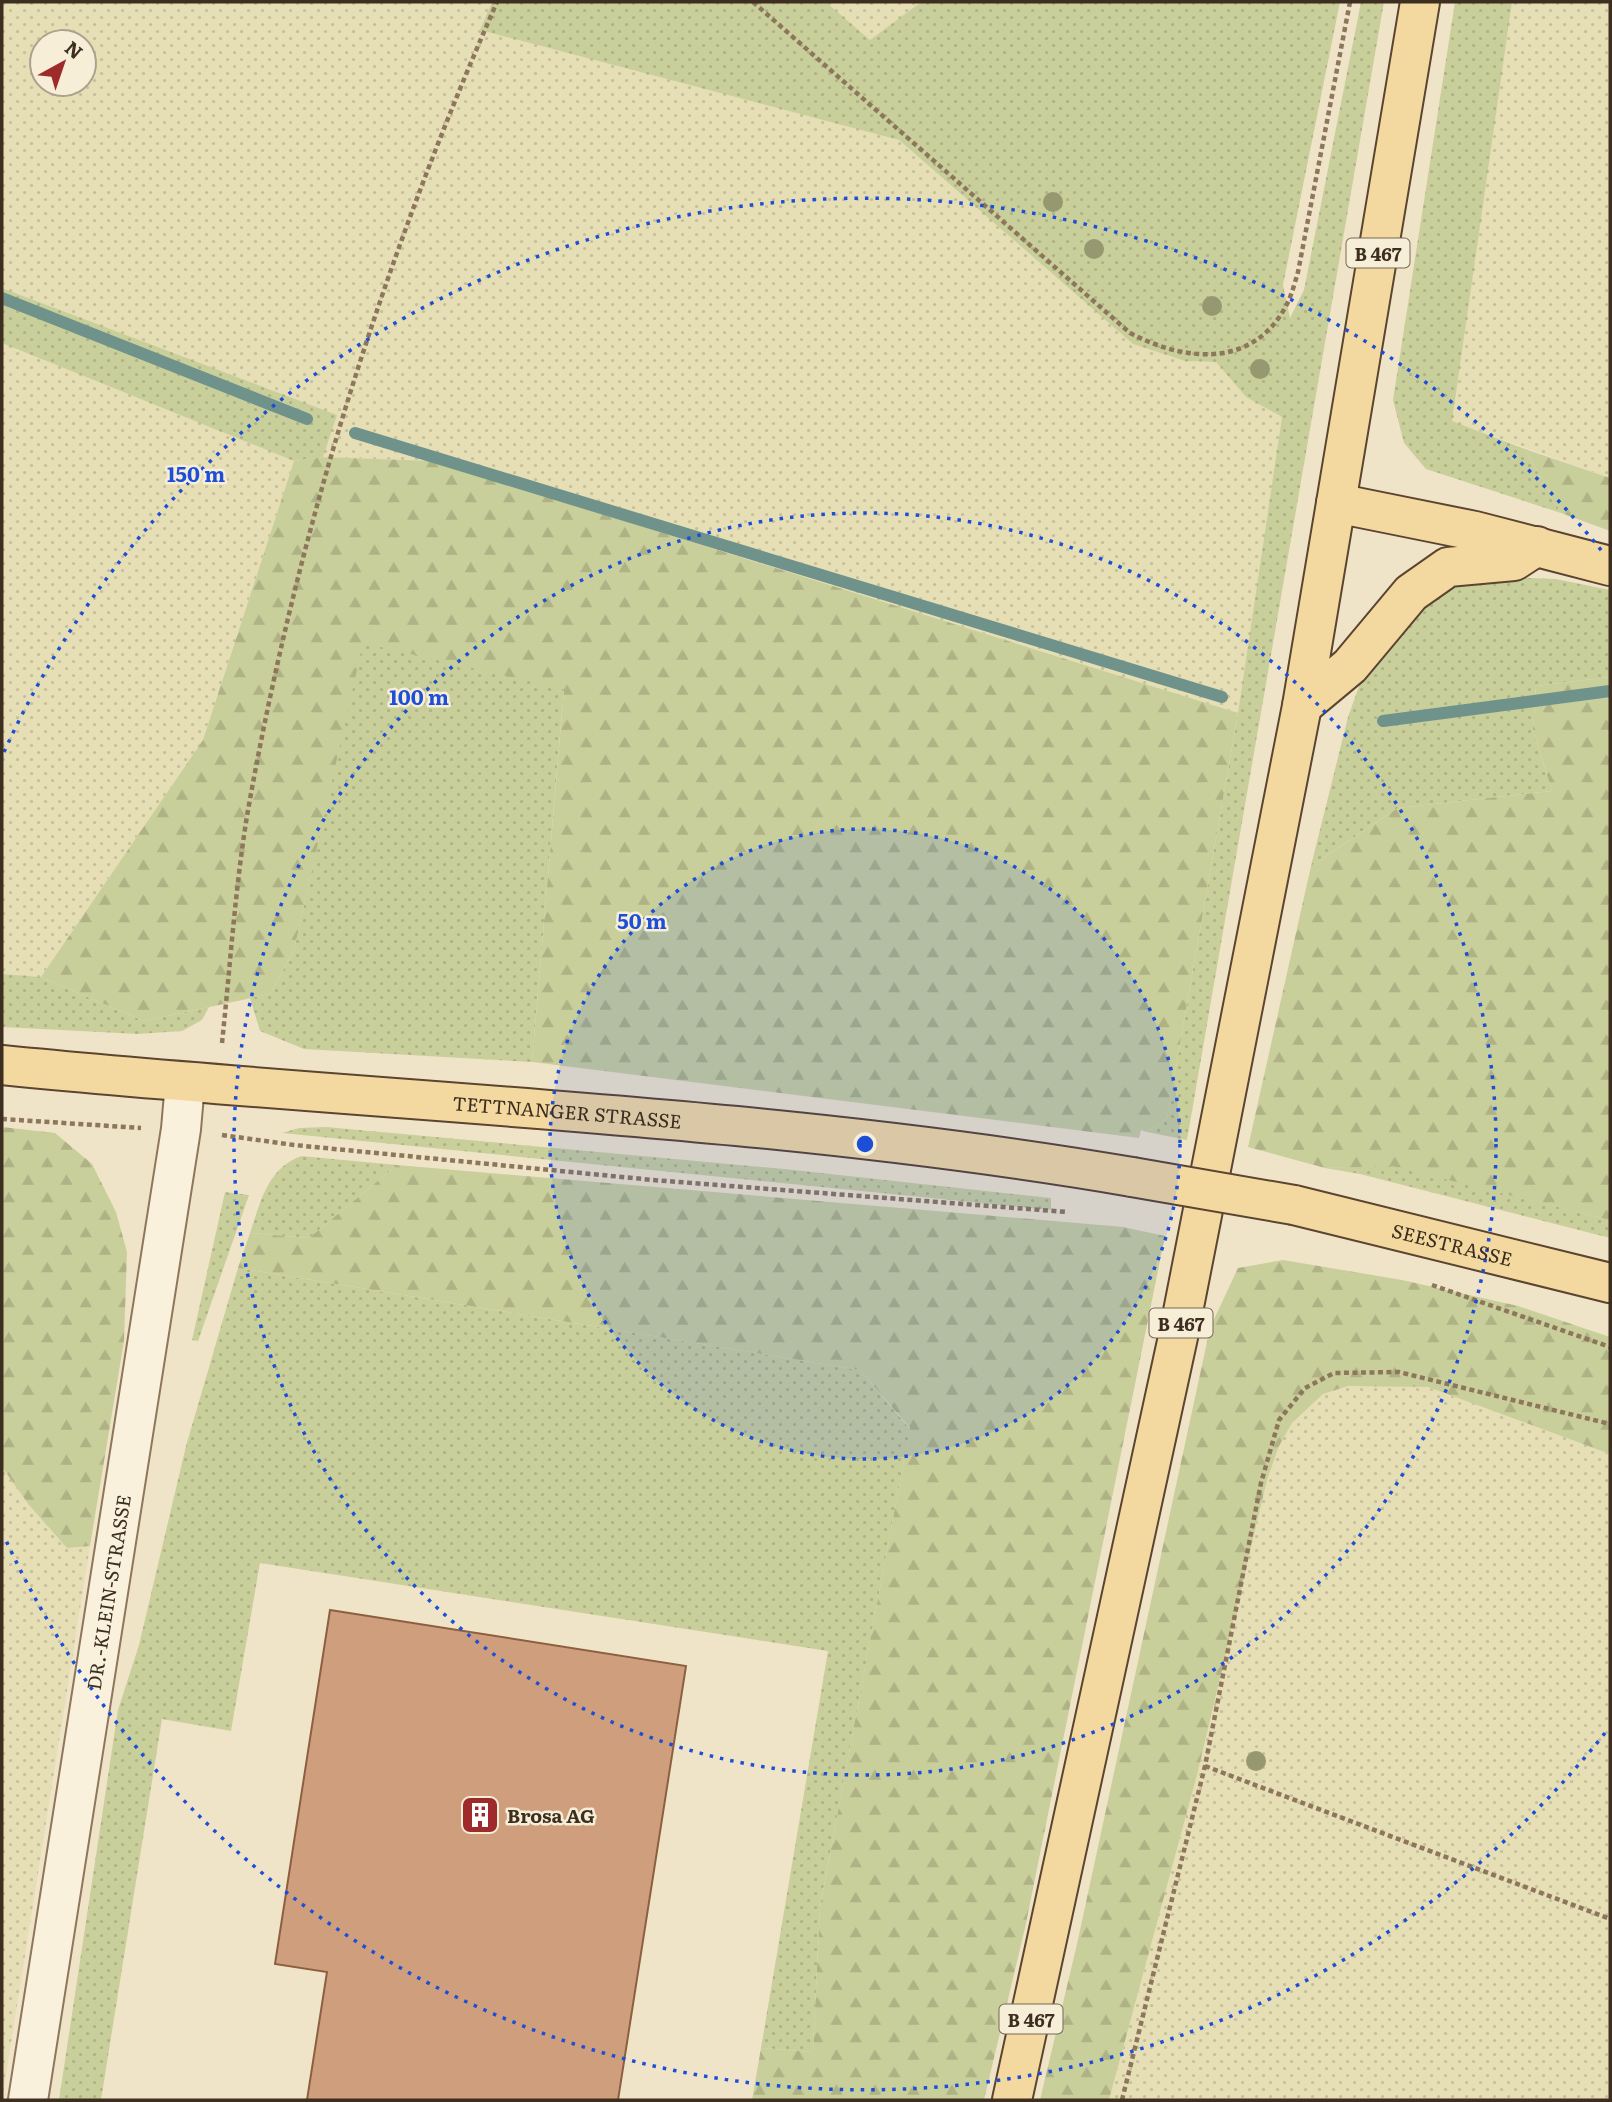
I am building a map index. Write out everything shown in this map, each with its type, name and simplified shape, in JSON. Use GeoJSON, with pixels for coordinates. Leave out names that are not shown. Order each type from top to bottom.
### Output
{"type":"FeatureCollection","features":[{"type":"Feature","properties":{"kind":"main road","name":"B 467"},"geometry":{"type":"LineString","coordinates":[[1012,2100],[1178,1337],[1302,706],[1420,2]]}},
{"type":"Feature","properties":{"kind":"main road"},"geometry":{"type":"LineString","coordinates":[[1336,503],[1537,546],[1610,565]]}},
{"type":"Feature","properties":{"kind":"main road"},"geometry":{"type":"LineString","coordinates":[[1302,706],[1350,666],[1412,593],[1448,567],[1514,561],[1537,546]]}},
{"type":"Feature","properties":{"kind":"main road","name":"TETTNANGER STRASSE"},"geometry":{"type":"LineString","coordinates":[[2,1065],[201,1084],[700,1121],[1013,1157],[1294,1205]]}},
{"type":"Feature","properties":{"kind":"main road","name":"SEESTRASSE"},"geometry":{"type":"LineString","coordinates":[[1294,1205],[1610,1283]]}},
{"type":"Feature","properties":{"kind":"street","name":"DR.-KLEIN-STRASSE"},"geometry":{"type":"LineString","coordinates":[[28,2100],[181,1129],[201,1084]]}},
{"type":"Feature","properties":{"kind":"path"},"geometry":{"type":"LineString","coordinates":[[201,1084],[247,818],[288,622],[328,468],[377,308],[457,93],[497,2]]}},
{"type":"Feature","properties":{"kind":"path"},"geometry":{"type":"LineString","coordinates":[[753,2],[1130,333],[1154,345],[1204,357],[1233,350],[1257,339],[1287,304],[1298,272],[1350,2]]}},
{"type":"Feature","properties":{"kind":"path"},"geometry":{"type":"LineString","coordinates":[[2,1119],[59,1125],[181,1129],[301,1146],[653,1180],[1071,1212]]}},
{"type":"Feature","properties":{"kind":"path"},"geometry":{"type":"LineString","coordinates":[[1419,1280],[1610,1346]]}},
{"type":"Feature","properties":{"kind":"path"},"geometry":{"type":"LineString","coordinates":[[1122,2100],[1205,1766],[1261,1483],[1279,1420],[1305,1388],[1334,1373],[1399,1372],[1610,1424]]}},
{"type":"Feature","properties":{"kind":"path"},"geometry":{"type":"LineString","coordinates":[[1205,1766],[1610,1919]]}},
{"type":"Feature","properties":{"kind":"shaded area"},"geometry":{"type":"Polygon","coordinates":[[[2,2],[492,2],[480,30],[899,140],[1133,344],[1185,361],[1216,362],[1246,397],[1282,417],[1238,713],[434,461],[323,457],[336,415],[2,288],[2,2]]]}},
{"type":"Feature","properties":{"kind":"shaded area"},"geometry":{"type":"Polygon","coordinates":[[[826,2],[921,2],[870,40],[826,2]]]}},
{"type":"Feature","properties":{"kind":"shaded area"},"geometry":{"type":"Polygon","coordinates":[[[1512,2],[1610,2],[1610,478],[1451,421],[1512,2]]]}},
{"type":"Feature","properties":{"kind":"shaded area"},"geometry":{"type":"Polygon","coordinates":[[[2,343],[294,461],[203,740],[41,977],[2,974],[2,343]]]}},
{"type":"Feature","properties":{"kind":"shaded area"},"geometry":{"type":"Polygon","coordinates":[[[1376,1384],[1428,1387],[1610,1454],[1610,2100],[1109,2100],[1197,1775],[1267,1480],[1279,1446],[1292,1423],[1323,1394],[1348,1386],[1376,1384]]]}},
{"type":"Feature","properties":{"kind":"shaded area"},"geometry":{"type":"Polygon","coordinates":[[[2,1467],[29,1505],[67,1548],[90,1546],[2,2100],[2,1467]]]}},
{"type":"Feature","properties":{"kind":"green space"},"geometry":{"type":"Polygon","coordinates":[[[492,2],[826,2],[870,40],[921,2],[1340,2],[1283,285],[1290,318],[1304,290],[1361,2],[1384,2],[1187,1140],[1147,1132],[1167,1118],[1238,713],[1282,417],[1246,397],[1216,362],[1185,361],[1133,344],[899,140],[480,30],[492,2]]]}},
{"type":"Feature","properties":{"kind":"green space"},"geometry":{"type":"Polygon","coordinates":[[[1455,2],[1512,2],[1452,421],[1525,449],[1561,513],[1426,469],[1404,443],[1393,400],[1455,2]]]}},
{"type":"Feature","properties":{"kind":"green space"},"geometry":{"type":"Polygon","coordinates":[[[2,288],[337,415],[323,457],[294,461],[2,343],[2,288]]]}},
{"type":"Feature","properties":{"kind":"green space"},"geometry":{"type":"Polygon","coordinates":[[[1525,449],[1610,478],[1610,531],[1561,513],[1525,449]]]}},
{"type":"Feature","properties":{"kind":"green space"},"geometry":{"type":"Polygon","coordinates":[[[323,457],[434,461],[1238,713],[1167,1118],[1147,1132],[1141,1130],[1139,1138],[532,1062],[564,689],[363,643],[294,950],[270,994],[144,1021],[41,977],[203,740],[294,461],[323,457]]]}},
{"type":"Feature","properties":{"kind":"green space"},"geometry":{"type":"Polygon","coordinates":[[[1509,577],[1556,579],[1610,590],[1610,677],[1536,686],[1533,730],[1552,791],[1398,808],[1311,866],[1348,717],[1366,667],[1425,601],[1464,584],[1509,577]]]}},
{"type":"Feature","properties":{"kind":"green space"},"geometry":{"type":"Polygon","coordinates":[[[362,642],[564,688],[532,1062],[304,1049],[260,1031],[250,998],[270,994],[294,950],[362,642]]]}},
{"type":"Feature","properties":{"kind":"green space"},"geometry":{"type":"Polygon","coordinates":[[[1610,677],[1610,1220],[1392,1166],[1325,1168],[1248,1147],[1311,866],[1398,808],[1552,791],[1533,730],[1536,686],[1610,677]]]}},
{"type":"Feature","properties":{"kind":"green space"},"geometry":{"type":"Polygon","coordinates":[[[2,974],[41,977],[144,1021],[209,1007],[202,1020],[182,1031],[138,1034],[2,1027],[2,974]]]}},
{"type":"Feature","properties":{"kind":"green space"},"geometry":{"type":"Polygon","coordinates":[[[2,1127],[55,1133],[92,1164],[116,1212],[127,1252],[124,1341],[90,1546],[67,1548],[29,1505],[2,1467],[2,1127]]]}},
{"type":"Feature","properties":{"kind":"green space"},"geometry":{"type":"Polygon","coordinates":[[[326,1127],[784,1169],[1051,1198],[1051,1210],[282,1133],[299,1128],[326,1127]]]}},
{"type":"Feature","properties":{"kind":"green space"},"geometry":{"type":"Polygon","coordinates":[[[301,1156],[397,1165],[309,1238],[250,1233],[267,1187],[280,1169],[301,1156]]]}},
{"type":"Feature","properties":{"kind":"green space"},"geometry":{"type":"Polygon","coordinates":[[[397,1165],[1123,1227],[1165,1236],[1025,1928],[984,2100],[752,2100],[761,2048],[813,2052],[820,1907],[910,1428],[860,1370],[238,1268],[250,1233],[309,1238],[397,1165]]]}},
{"type":"Feature","properties":{"kind":"green space"},"geometry":{"type":"Polygon","coordinates":[[[1392,1165],[1610,1220],[1610,1238],[1360,1174],[1325,1168],[1392,1165]]]}},
{"type":"Feature","properties":{"kind":"green space"},"geometry":{"type":"Polygon","coordinates":[[[225,1192],[249,1195],[198,1341],[192,1340],[225,1192]]]}},
{"type":"Feature","properties":{"kind":"green space"},"geometry":{"type":"Polygon","coordinates":[[[1283,1260],[1402,1280],[1518,1306],[1610,1337],[1610,1454],[1428,1387],[1348,1386],[1323,1394],[1292,1423],[1279,1446],[1267,1480],[1197,1775],[1109,2100],[1040,2100],[1077,1944],[1210,1328],[1238,1268],[1283,1260]]]}},
{"type":"Feature","properties":{"kind":"green space"},"geometry":{"type":"Polygon","coordinates":[[[238,1268],[860,1370],[910,1429],[820,1907],[813,2052],[761,2048],[828,1651],[260,1563],[231,1731],[162,1719],[101,2100],[59,2100],[118,1710],[139,1645],[186,1446],[238,1268]]]}},
{"type":"Feature","properties":{"kind":"building","name":"Brosa AG"},"geometry":{"type":"Polygon","coordinates":[[[330,1610],[686,1666],[618,2100],[307,2100],[327,1972],[275,1964],[330,1610]]]}},
{"type":"Feature","properties":{"kind":"waterway"},"geometry":{"type":"LineString","coordinates":[[2,298],[307,419]]}},
{"type":"Feature","properties":{"kind":"waterway"},"geometry":{"type":"LineString","coordinates":[[355,433],[1222,697]]}},
{"type":"Feature","properties":{"kind":"waterway"},"geometry":{"type":"LineString","coordinates":[[1383,721],[1610,691]]}},
{"type":"Feature","properties":{"kind":"place","name":"Brosa AG"},"geometry":{"type":"Point","coordinates":[480,1815]}}]}
